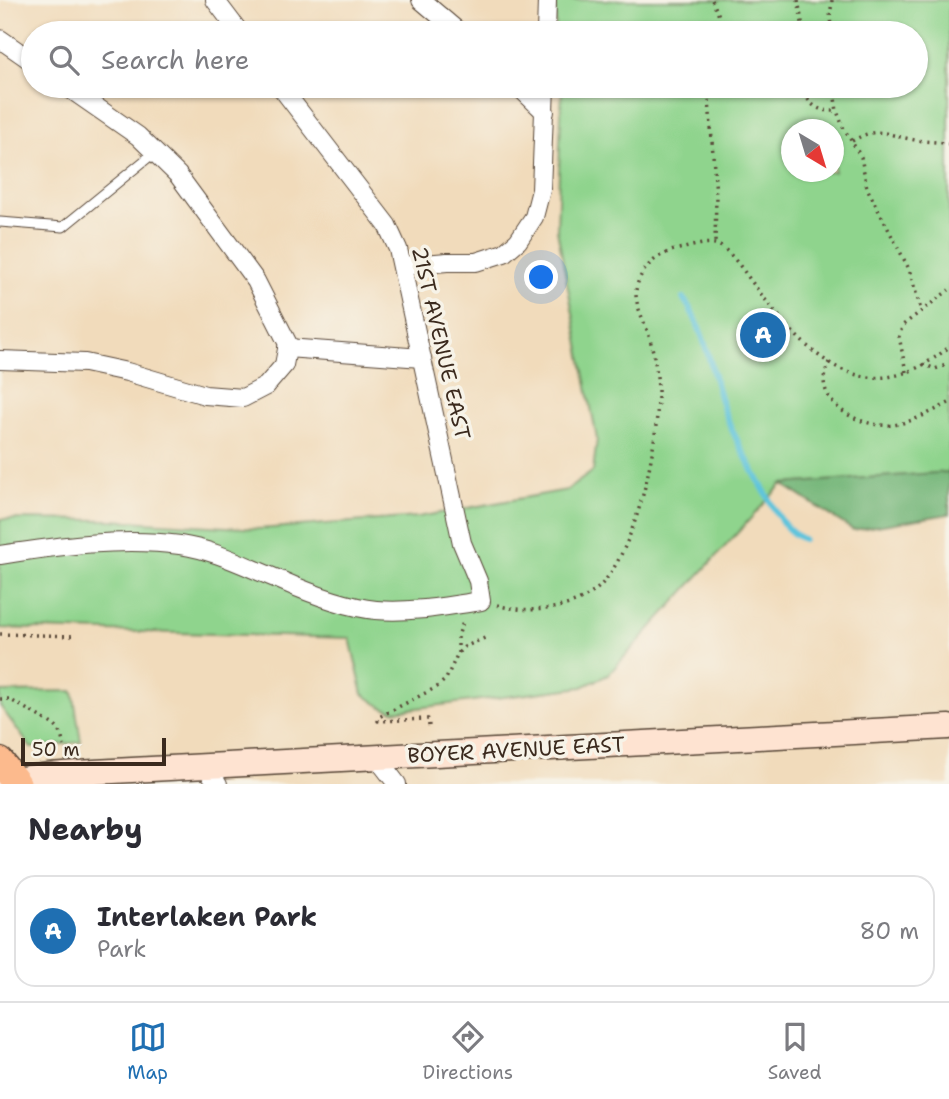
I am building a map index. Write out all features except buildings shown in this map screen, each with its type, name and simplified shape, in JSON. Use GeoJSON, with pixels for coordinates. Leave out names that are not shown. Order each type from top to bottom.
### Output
{"type":"FeatureCollection","features":[{"type":"Feature","properties":{"kind":"street"},"geometry":{"type":"LineString","coordinates":[[215,0],[231,21]]}},
{"type":"Feature","properties":{"kind":"street"},"geometry":{"type":"LineString","coordinates":[[421,0],[446,21]]}},
{"type":"Feature","properties":{"kind":"street"},"geometry":{"type":"LineString","coordinates":[[546,21],[547,0]]}},
{"type":"Feature","properties":{"kind":"street"},"geometry":{"type":"LineString","coordinates":[[0,39],[21,54]]}},
{"type":"Feature","properties":{"kind":"street"},"geometry":{"type":"LineString","coordinates":[[0,360],[85,363],[128,372],[205,395],[243,398],[266,386],[284,365],[288,344],[280,324],[256,281],[178,175],[138,136],[83,98]]}},
{"type":"Feature","properties":{"kind":"street","name":"21ST AVENUE EAST"},"geometry":{"type":"LineString","coordinates":[[290,98],[387,225],[398,249],[462,543],[478,581],[481,601]]}},
{"type":"Feature","properties":{"kind":"street"},"geometry":{"type":"LineString","coordinates":[[530,98],[545,112]]}},
{"type":"Feature","properties":{"kind":"street"},"geometry":{"type":"LineString","coordinates":[[402,266],[447,261],[476,262],[504,253],[518,242],[534,217],[541,190],[545,98]]}},
{"type":"Feature","properties":{"kind":"street"},"geometry":{"type":"LineString","coordinates":[[287,348],[422,358]]}},
{"type":"Feature","properties":{"kind":"street"},"geometry":{"type":"LineString","coordinates":[[0,555],[92,545],[182,545],[238,562],[282,581],[361,608],[407,609],[481,601]]}},
{"type":"Feature","properties":{"kind":"street","name":"BOYER AVENUE EAST"},"geometry":{"type":"LineString","coordinates":[[7,777],[212,775],[377,758],[949,727]]}},
{"type":"Feature","properties":{"kind":"street"},"geometry":{"type":"LineString","coordinates":[[377,758],[397,784]]}},
{"type":"Feature","properties":{"kind":"lane"},"geometry":{"type":"LineString","coordinates":[[0,222],[63,227],[155,152]]}},
{"type":"Feature","properties":{"kind":"path"},"geometry":{"type":"LineString","coordinates":[[712,0],[720,21]]}},
{"type":"Feature","properties":{"kind":"path"},"geometry":{"type":"LineString","coordinates":[[798,0],[802,21]]}},
{"type":"Feature","properties":{"kind":"path"},"geometry":{"type":"LineString","coordinates":[[831,21],[832,0]]}},
{"type":"Feature","properties":{"kind":"path"},"geometry":{"type":"LineString","coordinates":[[709,98],[716,195],[715,244]]}},
{"type":"Feature","properties":{"kind":"path"},"geometry":{"type":"LineString","coordinates":[[807,98],[812,106],[824,112],[837,111]]}},
{"type":"Feature","properties":{"kind":"path"},"geometry":{"type":"LineString","coordinates":[[835,98],[843,127],[861,158],[867,188],[909,269],[921,310]]}},
{"type":"Feature","properties":{"kind":"path"},"geometry":{"type":"LineString","coordinates":[[852,141],[867,133],[876,132],[949,144]]}},
{"type":"Feature","properties":{"kind":"path"},"geometry":{"type":"LineString","coordinates":[[481,601],[510,609],[578,602],[598,588],[618,563],[643,491],[657,405],[656,368],[636,292],[639,278],[647,267],[667,253],[715,244],[723,248],[800,340],[829,362],[851,374],[871,379],[888,378],[906,373],[949,347]]}},
{"type":"Feature","properties":{"kind":"path"},"geometry":{"type":"LineString","coordinates":[[906,373],[899,335],[903,325],[949,290]]}},
{"type":"Feature","properties":{"kind":"path"},"geometry":{"type":"LineString","coordinates":[[829,362],[824,377],[827,393],[849,416],[867,423],[891,425],[917,419],[949,403]]}},
{"type":"Feature","properties":{"kind":"path"},"geometry":{"type":"LineString","coordinates":[[923,364],[935,369],[949,364]]}},
{"type":"Feature","properties":{"kind":"path"},"geometry":{"type":"LineString","coordinates":[[458,653],[457,636],[463,621]]}},
{"type":"Feature","properties":{"kind":"path"},"geometry":{"type":"LineString","coordinates":[[0,634],[75,636]]}},
{"type":"Feature","properties":{"kind":"path"},"geometry":{"type":"LineString","coordinates":[[429,726],[428,719],[378,721],[379,717],[438,687],[446,679],[458,653],[464,647],[485,638]]}},
{"type":"Feature","properties":{"kind":"path"},"geometry":{"type":"LineString","coordinates":[[0,699],[9,699],[54,725],[60,731],[64,746]]}},
{"type":"Feature","properties":{"kind":"green space"},"geometry":{"type":"Polygon","coordinates":[[[555,0],[949,0],[949,472],[782,484],[608,675],[582,687],[394,711],[382,707],[363,694],[350,638],[0,628],[0,519],[112,520],[259,529],[418,517],[567,490],[593,471],[597,439],[557,230],[562,98],[928,98],[928,21],[556,21],[555,0]]]}},
{"type":"Feature","properties":{"kind":"green space"},"geometry":{"type":"Polygon","coordinates":[[[949,472],[949,514],[853,530],[782,484],[949,472]]]}},
{"type":"Feature","properties":{"kind":"green space"},"geometry":{"type":"Polygon","coordinates":[[[73,691],[81,742],[31,748],[0,706],[0,692],[73,691]]]}},
{"type":"Feature","properties":{"kind":"waterway"},"geometry":{"type":"LineString","coordinates":[[683,298],[703,338],[725,413],[738,443],[780,518],[790,530],[803,539]]}},
{"type":"Feature","properties":{"kind":"place","name":"Interlaken Park"},"geometry":{"type":"Point","coordinates":[763,335]}}]}
